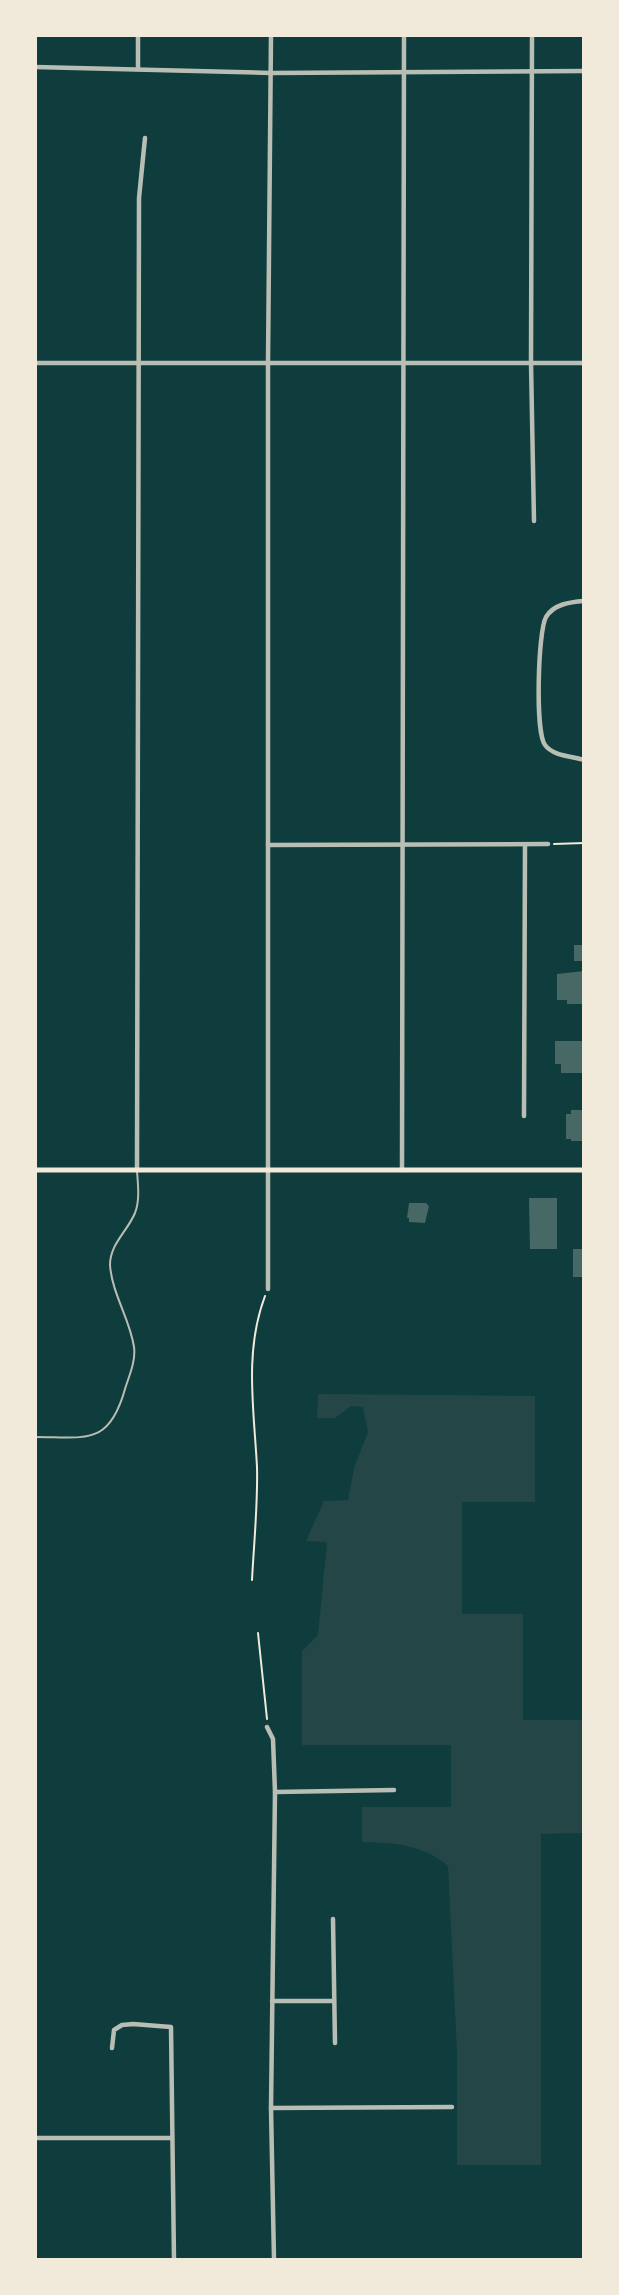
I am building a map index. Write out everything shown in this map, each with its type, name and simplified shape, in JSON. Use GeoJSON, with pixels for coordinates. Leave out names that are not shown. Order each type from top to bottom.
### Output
{"type":"FeatureCollection","features":[{"type":"Feature","properties":{"kind":"main road"},"geometry":{"type":"LineString","coordinates":[[35,1170],[584,1170]]}},
{"type":"Feature","properties":{"kind":"street"},"geometry":{"type":"LineString","coordinates":[[138,35],[138,69]]}},
{"type":"Feature","properties":{"kind":"street"},"geometry":{"type":"LineString","coordinates":[[268,1289],[268,363],[271,35]]}},
{"type":"Feature","properties":{"kind":"street"},"geometry":{"type":"LineString","coordinates":[[402,1170],[404,35]]}},
{"type":"Feature","properties":{"kind":"street"},"geometry":{"type":"LineString","coordinates":[[532,35],[531,363],[534,521]]}},
{"type":"Feature","properties":{"kind":"street"},"geometry":{"type":"LineString","coordinates":[[35,66],[271,73],[584,71]]}},
{"type":"Feature","properties":{"kind":"street"},"geometry":{"type":"LineString","coordinates":[[137,1170],[139,198],[145,138]]}},
{"type":"Feature","properties":{"kind":"street"},"geometry":{"type":"LineString","coordinates":[[35,363],[584,363]]}},
{"type":"Feature","properties":{"kind":"street"},"geometry":{"type":"LineString","coordinates":[[584,601],[558,606],[548,615],[544,624],[541,638],[539,724],[542,740],[551,750],[584,760]]}},
{"type":"Feature","properties":{"kind":"street"},"geometry":{"type":"LineString","coordinates":[[268,845],[548,844]]}},
{"type":"Feature","properties":{"kind":"street"},"geometry":{"type":"LineString","coordinates":[[524,1116],[525,845]]}},
{"type":"Feature","properties":{"kind":"street"},"geometry":{"type":"LineString","coordinates":[[267,1727],[274,1739],[275,1792],[271,2108],[274,2260]]}},
{"type":"Feature","properties":{"kind":"street"},"geometry":{"type":"LineString","coordinates":[[275,1792],[394,1790]]}},
{"type":"Feature","properties":{"kind":"street"},"geometry":{"type":"LineString","coordinates":[[333,1919],[334,2043]]}},
{"type":"Feature","properties":{"kind":"street"},"geometry":{"type":"LineString","coordinates":[[272,2001],[334,2001]]}},
{"type":"Feature","properties":{"kind":"street"},"geometry":{"type":"LineString","coordinates":[[112,2048],[114,2030],[121,2025],[171,2027],[174,2260]]}},
{"type":"Feature","properties":{"kind":"street"},"geometry":{"type":"LineString","coordinates":[[271,2108],[452,2107]]}},
{"type":"Feature","properties":{"kind":"street"},"geometry":{"type":"LineString","coordinates":[[35,2138],[172,2138]]}},
{"type":"Feature","properties":{"kind":"lane"},"geometry":{"type":"LineString","coordinates":[[35,1437],[95,1434],[109,1426],[120,1406],[134,1350],[113,1282],[111,1260],[117,1242],[136,1209],[137,1170]]}},
{"type":"Feature","properties":{"kind":"path"},"geometry":{"type":"LineString","coordinates":[[548,844],[584,843]]}},
{"type":"Feature","properties":{"kind":"path"},"geometry":{"type":"LineString","coordinates":[[252,1580],[257,1470],[251,1350],[259,1311],[268,1289]]}},
{"type":"Feature","properties":{"kind":"path"},"geometry":{"type":"LineString","coordinates":[[258,1633],[267,1727]]}},
{"type":"Feature","properties":{"kind":"shaded area"},"geometry":{"type":"Polygon","coordinates":[[[318,1394],[535,1396],[535,1502],[462,1502],[462,1614],[523,1614],[523,1720],[584,1720],[584,1833],[541,1834],[541,2165],[457,2165],[457,2052],[448,1866],[418,1849],[397,1844],[362,1842],[362,1807],[451,1807],[451,1745],[302,1745],[302,1651],[318,1635],[327,1542],[306,1541],[324,1501],[348,1500],[354,1468],[368,1432],[363,1407],[351,1406],[335,1418],[317,1418],[318,1394]]]}},
{"type":"Feature","properties":{"kind":"building"},"geometry":{"type":"Polygon","coordinates":[[[574,945],[584,945],[584,961],[574,961],[574,945]]]}},
{"type":"Feature","properties":{"kind":"building"},"geometry":{"type":"Polygon","coordinates":[[[584,971],[584,1004],[567,1004],[567,1000],[557,1000],[557,974],[584,971]]]}},
{"type":"Feature","properties":{"kind":"building"},"geometry":{"type":"Polygon","coordinates":[[[555,1041],[584,1041],[584,1073],[561,1073],[561,1064],[555,1064],[555,1041]]]}},
{"type":"Feature","properties":{"kind":"building"},"geometry":{"type":"Polygon","coordinates":[[[571,1110],[584,1110],[584,1141],[566,1139],[566,1114],[571,1114],[571,1110]]]}},
{"type":"Feature","properties":{"kind":"building"},"geometry":{"type":"Polygon","coordinates":[[[529,1198],[557,1198],[557,1249],[530,1249],[529,1198]]]}},
{"type":"Feature","properties":{"kind":"building"},"geometry":{"type":"Polygon","coordinates":[[[409,1203],[426,1203],[429,1206],[425,1223],[409,1222],[409,1203]]]}},
{"type":"Feature","properties":{"kind":"building"},"geometry":{"type":"Polygon","coordinates":[[[573,1249],[584,1249],[584,1277],[573,1277],[573,1249]]]}}]}
